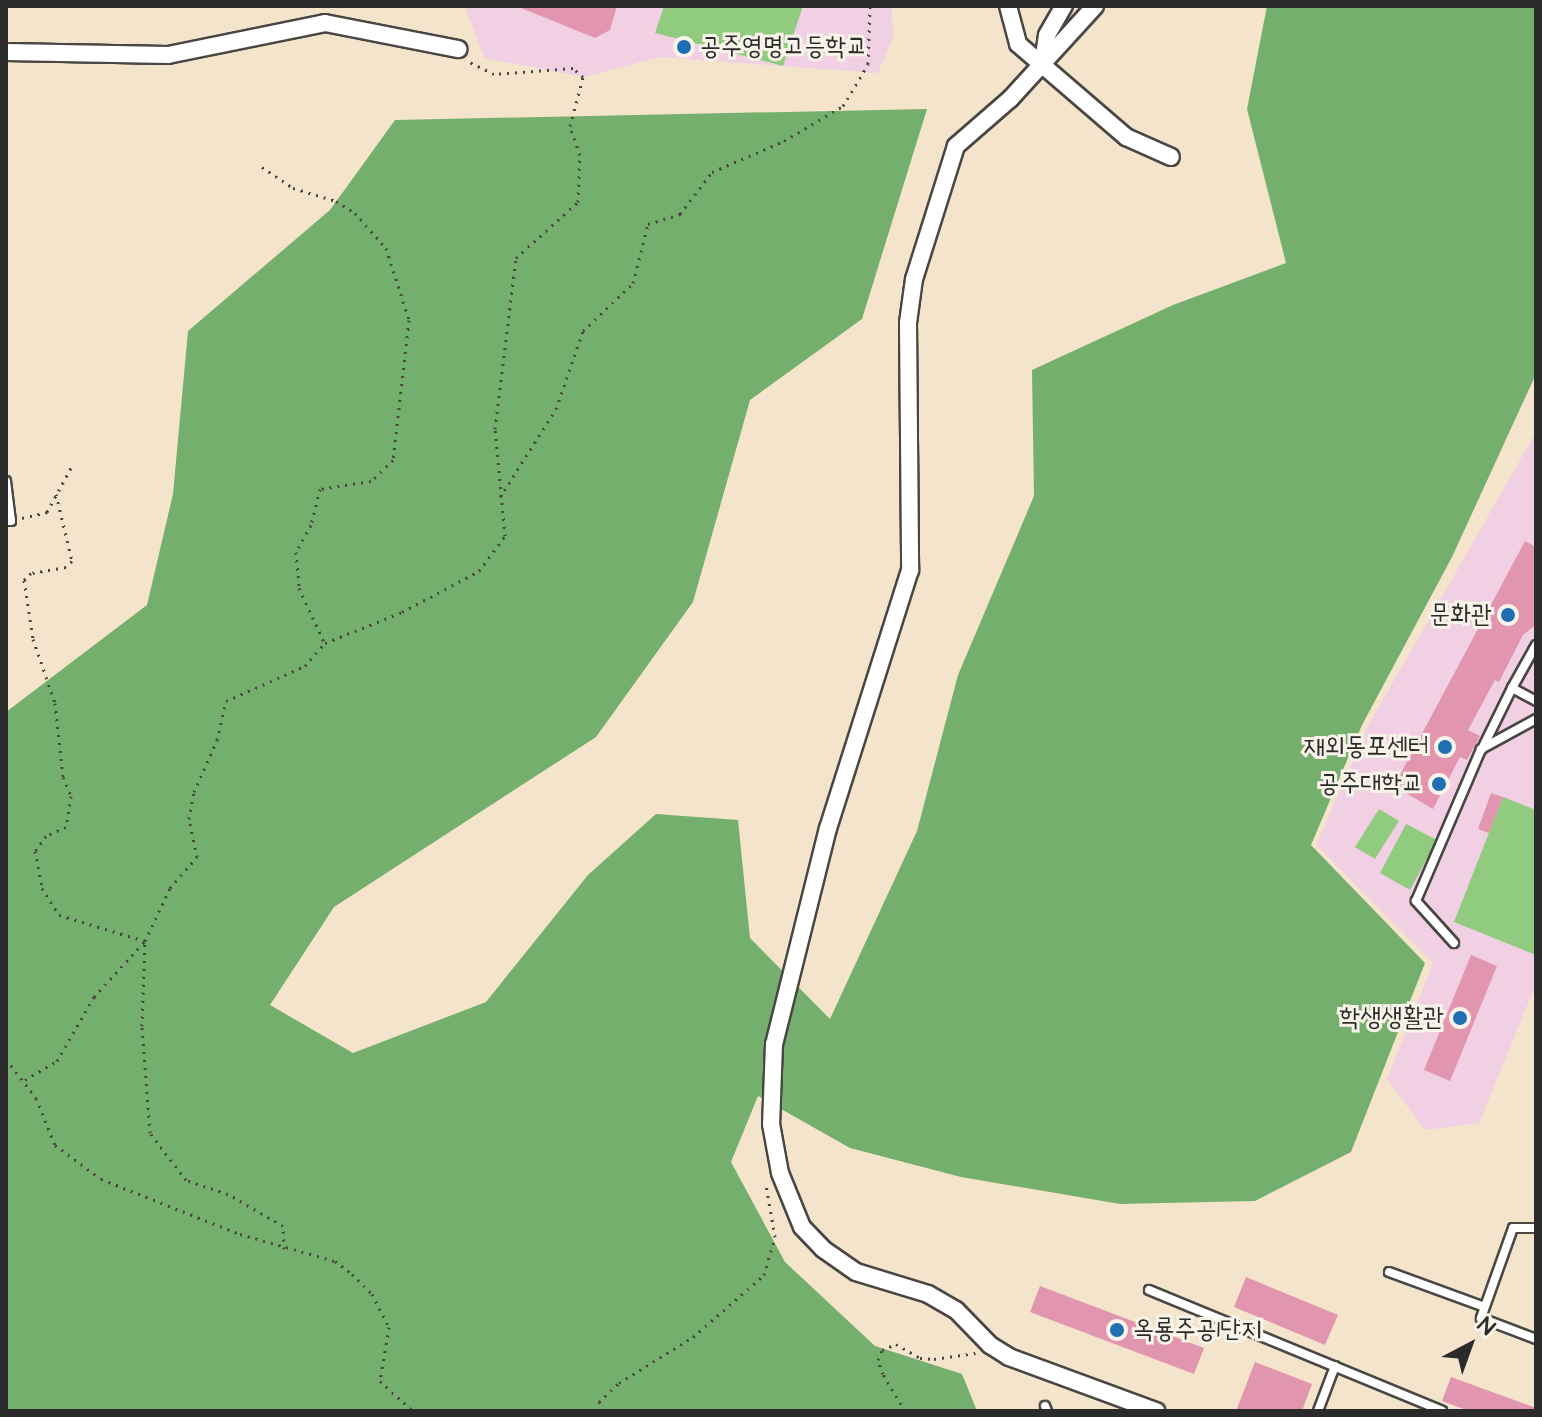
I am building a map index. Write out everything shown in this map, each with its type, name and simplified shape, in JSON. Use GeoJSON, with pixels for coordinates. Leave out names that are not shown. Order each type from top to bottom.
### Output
{"type":"FeatureCollection","features":[{"type":"Feature","properties":{"kind":"street"},"geometry":{"type":"LineString","coordinates":[[1008,6],[1018,44],[1126,137],[1171,157]]}},
{"type":"Feature","properties":{"kind":"street"},"geometry":{"type":"LineString","coordinates":[[1043,65],[1047,35],[1064,6]]}},
{"type":"Feature","properties":{"kind":"street"},"geometry":{"type":"LineString","coordinates":[[1095,6],[1043,65],[956,146],[914,279],[908,323],[910,570],[828,828],[774,1044],[771,1124],[780,1173],[802,1227],[856,1272],[928,1294],[956,1310],[990,1345],[1156,1411]]}},
{"type":"Feature","properties":{"kind":"street"},"geometry":{"type":"LineString","coordinates":[[6,52],[168,55],[325,23],[458,49]]}},
{"type":"Feature","properties":{"kind":"lane"},"geometry":{"type":"LineString","coordinates":[[6,481],[8,521]]}},
{"type":"Feature","properties":{"kind":"lane"},"geometry":{"type":"LineString","coordinates":[[1454,943],[1416,901],[1481,749],[1536,645]]}},
{"type":"Feature","properties":{"kind":"lane"},"geometry":{"type":"LineString","coordinates":[[1512,688],[1536,701]]}},
{"type":"Feature","properties":{"kind":"lane"},"geometry":{"type":"LineString","coordinates":[[1481,749],[1536,719]]}},
{"type":"Feature","properties":{"kind":"lane"},"geometry":{"type":"LineString","coordinates":[[1536,1228],[1513,1228],[1482,1306],[1481,1318],[1536,1339]]}},
{"type":"Feature","properties":{"kind":"lane"},"geometry":{"type":"LineString","coordinates":[[1389,1272],[1482,1306]]}},
{"type":"Feature","properties":{"kind":"lane"},"geometry":{"type":"LineString","coordinates":[[1149,1290],[1442,1411]]}},
{"type":"Feature","properties":{"kind":"lane"},"geometry":{"type":"LineString","coordinates":[[1318,1411],[1335,1366]]}},
{"type":"Feature","properties":{"kind":"path"},"geometry":{"type":"LineString","coordinates":[[500,497],[556,409],[583,331],[633,283],[648,224],[680,214],[712,172],[784,141],[843,106],[868,64],[870,6]]}},
{"type":"Feature","properties":{"kind":"path"},"geometry":{"type":"LineString","coordinates":[[23,1081],[57,1061],[94,997],[145,941],[170,888],[197,857],[189,819],[194,792],[217,740],[226,701],[305,666],[325,643],[402,612],[479,571],[505,536],[495,429],[516,258],[578,202],[580,155],[570,126],[583,77],[573,68],[494,74],[470,66],[458,49]]}},
{"type":"Feature","properties":{"kind":"path"},"geometry":{"type":"LineString","coordinates":[[262,167],[293,188],[336,201],[355,213],[386,248],[409,320],[393,460],[371,481],[315,494],[311,525],[296,552],[299,588],[325,643]]}},
{"type":"Feature","properties":{"kind":"path"},"geometry":{"type":"LineString","coordinates":[[8,521],[47,512],[72,466]]}},
{"type":"Feature","properties":{"kind":"path"},"geometry":{"type":"LineString","coordinates":[[56,494],[72,561],[24,580],[33,639],[55,703],[63,777],[71,796],[66,827],[46,836],[35,851],[42,888],[59,915],[145,941]]}},
{"type":"Feature","properties":{"kind":"path"},"geometry":{"type":"LineString","coordinates":[[145,941],[142,1026],[150,1133],[186,1180],[228,1194],[283,1226],[284,1249]]}},
{"type":"Feature","properties":{"kind":"path"},"geometry":{"type":"LineString","coordinates":[[6,1059],[36,1098],[55,1145],[101,1179],[284,1249],[335,1261],[372,1294],[389,1327],[380,1381],[413,1411]]}},
{"type":"Feature","properties":{"kind":"path"},"geometry":{"type":"LineString","coordinates":[[597,1411],[599,1402],[619,1383],[693,1337],[764,1275],[775,1237],[765,1174]]}},
{"type":"Feature","properties":{"kind":"path"},"geometry":{"type":"LineString","coordinates":[[905,1411],[883,1374],[878,1360],[882,1350],[896,1344],[920,1358],[934,1359],[990,1345]]}},
{"type":"Feature","properties":{"kind":"shaded area","name":"공주영명고등학교"},"geometry":{"type":"Polygon","coordinates":[[[465,6],[892,6],[893,37],[878,73],[659,57],[584,77],[484,58],[465,6]]]}},
{"type":"Feature","properties":{"kind":"shaded area","name":"공주대학교"},"geometry":{"type":"Polygon","coordinates":[[[1536,432],[1536,984],[1479,1123],[1425,1130],[1387,1079],[1433,963],[1316,845],[1369,724],[1536,432]]]}},
{"type":"Feature","properties":{"kind":"green space"},"geometry":{"type":"Polygon","coordinates":[[[664,6],[803,6],[783,66],[655,33],[664,6]]]}},
{"type":"Feature","properties":{"kind":"green space"},"geometry":{"type":"Polygon","coordinates":[[[1267,6],[1536,6],[1536,374],[1452,557],[1362,725],[1311,845],[1425,963],[1351,1152],[1255,1201],[1120,1204],[961,1177],[850,1148],[758,1096],[731,1162],[785,1262],[875,1346],[962,1374],[977,1411],[6,1411],[6,712],[147,605],[173,494],[188,331],[330,210],[395,120],[927,109],[862,319],[750,400],[693,602],[596,737],[334,907],[270,1005],[353,1053],[486,1002],[588,875],[656,814],[738,820],[750,938],[830,1019],[917,831],[958,675],[1034,496],[1032,370],[1173,305],[1286,263],[1247,109],[1267,6]]]}},
{"type":"Feature","properties":{"kind":"green space"},"geometry":{"type":"Polygon","coordinates":[[[1503,797],[1536,810],[1536,955],[1454,922],[1503,797]]]}},
{"type":"Feature","properties":{"kind":"green space"},"geometry":{"type":"Polygon","coordinates":[[[1379,809],[1399,821],[1375,859],[1355,847],[1379,809]]]}},
{"type":"Feature","properties":{"kind":"green space"},"geometry":{"type":"Polygon","coordinates":[[[1406,824],[1437,840],[1410,890],[1380,873],[1406,824]]]}},
{"type":"Feature","properties":{"kind":"building"},"geometry":{"type":"Polygon","coordinates":[[[516,6],[617,6],[610,30],[595,38],[516,6]]]}},
{"type":"Feature","properties":{"kind":"building"},"geometry":{"type":"Polygon","coordinates":[[[1525,541],[1536,547],[1534,626],[1523,635],[1499,682],[1495,680],[1468,730],[1480,736],[1467,760],[1460,757],[1433,809],[1394,786],[1525,541]]]}},
{"type":"Feature","properties":{"kind":"building"},"geometry":{"type":"Polygon","coordinates":[[[1491,793],[1503,797],[1489,833],[1478,829],[1491,793]]]}},
{"type":"Feature","properties":{"kind":"building","name":"학생생활관"},"geometry":{"type":"Polygon","coordinates":[[[1471,955],[1497,966],[1450,1081],[1424,1070],[1471,955]]]}},
{"type":"Feature","properties":{"kind":"building"},"geometry":{"type":"Polygon","coordinates":[[[1246,1277],[1338,1315],[1325,1345],[1234,1307],[1246,1277]]]}},
{"type":"Feature","properties":{"kind":"building","name":"옥룡주공1단지"},"geometry":{"type":"Polygon","coordinates":[[[1040,1286],[1204,1348],[1194,1374],[1030,1312],[1040,1286]]]}},
{"type":"Feature","properties":{"kind":"building"},"geometry":{"type":"Polygon","coordinates":[[[1255,1362],[1312,1384],[1302,1411],[1236,1411],[1255,1362]]]}},
{"type":"Feature","properties":{"kind":"building"},"geometry":{"type":"Polygon","coordinates":[[[1451,1377],[1536,1408],[1536,1411],[1469,1411],[1442,1401],[1451,1377]]]}},
{"type":"Feature","properties":{"kind":"place","name":"공주영명고등학교"},"geometry":{"type":"Point","coordinates":[684,47]}},
{"type":"Feature","properties":{"kind":"place","name":"문화관"},"geometry":{"type":"Point","coordinates":[1508,615]}},
{"type":"Feature","properties":{"kind":"place","name":"재외동포센터"},"geometry":{"type":"Point","coordinates":[1445,747]}},
{"type":"Feature","properties":{"kind":"place","name":"공주대학교"},"geometry":{"type":"Point","coordinates":[1439,784]}},
{"type":"Feature","properties":{"kind":"place","name":"학생생활관"},"geometry":{"type":"Point","coordinates":[1460,1018]}},
{"type":"Feature","properties":{"kind":"place","name":"옥룡주공1단지"},"geometry":{"type":"Point","coordinates":[1117,1330]}}]}
